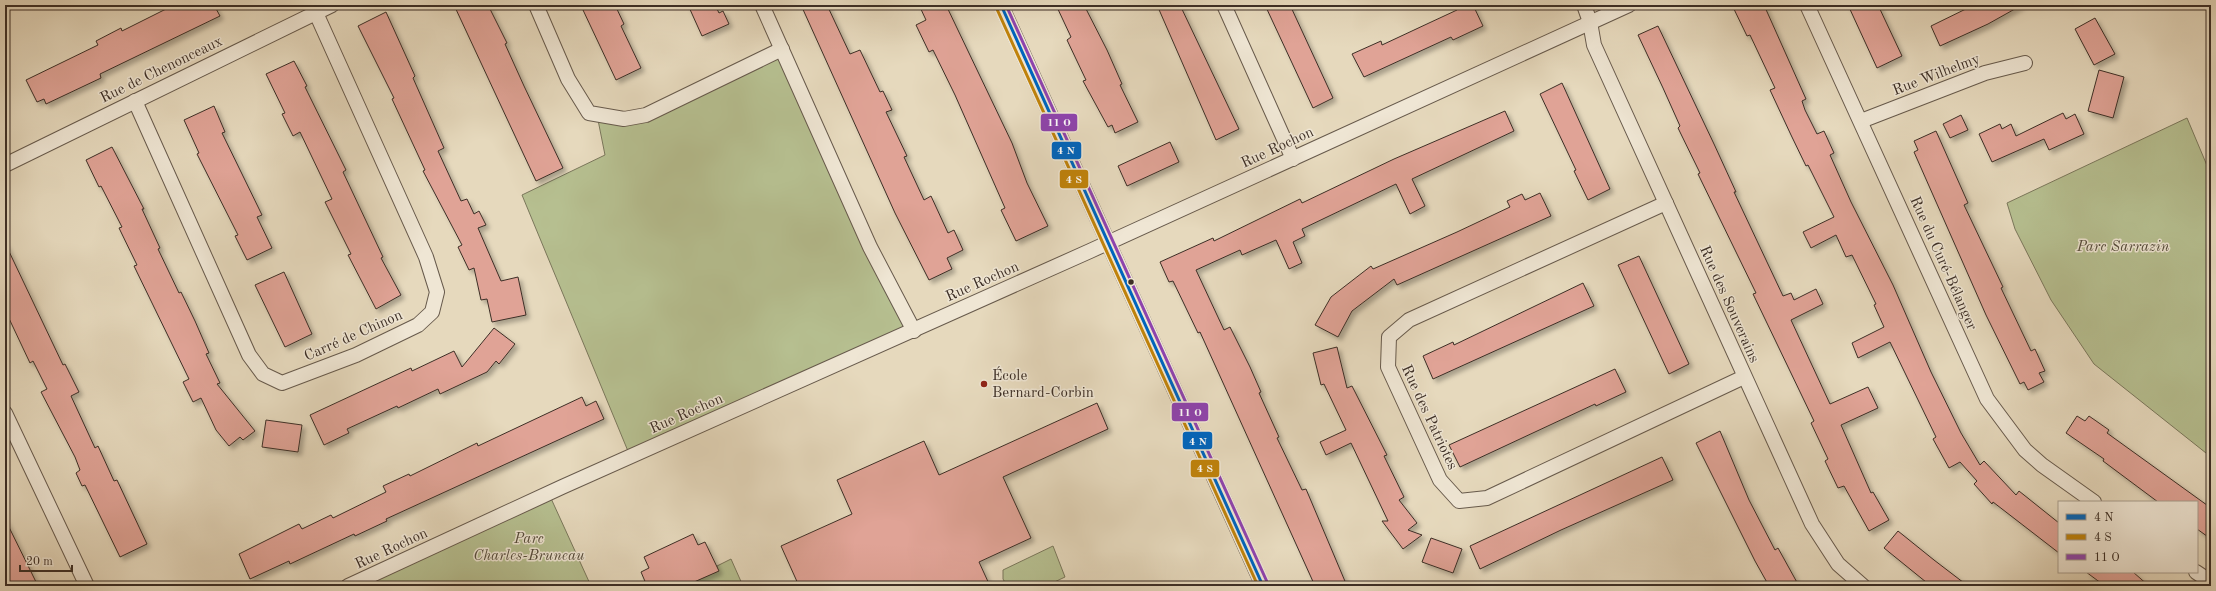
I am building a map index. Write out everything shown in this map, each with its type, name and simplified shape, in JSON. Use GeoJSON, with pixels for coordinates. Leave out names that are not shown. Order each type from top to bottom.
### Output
{"type":"FeatureCollection","features":[{"type":"Feature","properties":{"kind":"street","name":"Rue de Chenonceaux"},"geometry":{"type":"LineString","coordinates":[[5,165],[332,5]]}},
{"type":"Feature","properties":{"kind":"street"},"geometry":{"type":"LineString","coordinates":[[536,5],[568,79],[590,113],[624,120],[646,115],[782,49]]}},
{"type":"Feature","properties":{"kind":"street"},"geometry":{"type":"LineString","coordinates":[[762,5],[870,247],[914,331]]}},
{"type":"Feature","properties":{"kind":"street"},"geometry":{"type":"LineString","coordinates":[[1001,5],[1263,586]]}},
{"type":"Feature","properties":{"kind":"street"},"geometry":{"type":"LineString","coordinates":[[1224,5],[1293,159]]}},
{"type":"Feature","properties":{"kind":"street","name":"Rue des Souverains"},"geometry":{"type":"LineString","coordinates":[[1584,5],[1590,22],[1594,45],[1812,524],[1838,564],[1863,586]]}},
{"type":"Feature","properties":{"kind":"street","name":"Rue Rochon"},"geometry":{"type":"LineString","coordinates":[[354,585],[576,481],[914,331],[1629,5]]}},
{"type":"Feature","properties":{"kind":"street","name":"Rue du Curé-Bélanger"},"geometry":{"type":"LineString","coordinates":[[1807,5],[1987,399],[2025,450],[2042,465],[2093,501]]}},
{"type":"Feature","properties":{"kind":"street","name":"Carré de Chinon"},"geometry":{"type":"LineString","coordinates":[[135,101],[249,355],[263,374],[282,383],[356,355],[418,325],[432,312],[437,292],[426,257],[316,13]]}},
{"type":"Feature","properties":{"kind":"street","name":"Rue Wilhelmy"},"geometry":{"type":"LineString","coordinates":[[1861,121],[1985,73],[2025,63]]}},
{"type":"Feature","properties":{"kind":"street","name":"Rue des Patriotes"},"geometry":{"type":"LineString","coordinates":[[1666,203],[1409,320],[1389,337],[1388,367],[1440,480],[1459,501],[1487,498],[1744,377]]}},
{"type":"Feature","properties":{"kind":"street"},"geometry":{"type":"LineString","coordinates":[[5,413],[87,586]]}},
{"type":"Feature","properties":{"kind":"street"},"geometry":{"type":"LineString","coordinates":[[2198,573],[2211,582]]}},
{"type":"Feature","properties":{"kind":"green space"},"geometry":{"type":"Polygon","coordinates":[[[778,51],[911,332],[630,456],[522,195],[605,155],[597,115],[622,119],[778,51]]]}},
{"type":"Feature","properties":{"kind":"green space","name":"Parc Sarrazin"},"geometry":{"type":"Polygon","coordinates":[[[2187,118],[2211,175],[2211,457],[2094,364],[2051,300],[2015,229],[2007,203],[2187,118]]]}},
{"type":"Feature","properties":{"kind":"green space","name":"Parc Charles-Bruneau"},"geometry":{"type":"Polygon","coordinates":[[[549,494],[591,586],[357,586],[549,494]]]}},
{"type":"Feature","properties":{"kind":"green space"},"geometry":{"type":"Polygon","coordinates":[[[1053,546],[1065,577],[1046,586],[1007,586],[1003,579],[1003,570],[1053,546]]]}},
{"type":"Feature","properties":{"kind":"green space"},"geometry":{"type":"Polygon","coordinates":[[[731,559],[743,586],[685,586],[718,571],[717,566],[731,559]]]}},
{"type":"Feature","properties":{"kind":"building"},"geometry":{"type":"Polygon","coordinates":[[[174,5],[214,5],[220,16],[100,74],[101,78],[46,104],[44,99],[37,102],[26,80],[98,45],[96,41],[121,28],[122,31],[174,5]]]}},
{"type":"Feature","properties":{"kind":"building"},"geometry":{"type":"Polygon","coordinates":[[[454,5],[488,5],[507,43],[505,44],[563,168],[536,181],[454,5]]]}},
{"type":"Feature","properties":{"kind":"building"},"geometry":{"type":"Polygon","coordinates":[[[594,5],[615,5],[624,24],[621,26],[641,68],[616,80],[583,10],[594,5]]]}},
{"type":"Feature","properties":{"kind":"building"},"geometry":{"type":"Polygon","coordinates":[[[688,5],[715,5],[719,13],[723,11],[729,24],[702,36],[688,5]]]}},
{"type":"Feature","properties":{"kind":"building"},"geometry":{"type":"Polygon","coordinates":[[[801,5],[827,5],[850,54],[860,50],[880,92],[883,91],[892,110],[886,112],[907,156],[904,157],[924,200],[931,196],[948,233],[954,230],[963,250],[947,258],[952,269],[929,280],[895,213],[801,5]]]}},
{"type":"Feature","properties":{"kind":"building"},"geometry":{"type":"Polygon","coordinates":[[[919,5],[946,5],[1012,143],[1027,183],[1048,226],[1016,241],[1001,210],[1005,208],[955,95],[933,50],[929,52],[916,25],[926,20],[919,5]]]}},
{"type":"Feature","properties":{"kind":"building"},"geometry":{"type":"Polygon","coordinates":[[[1056,5],[1084,5],[1107,50],[1122,84],[1120,85],[1138,122],[1115,133],[1112,125],[1108,127],[1083,81],[1086,80],[1067,40],[1071,37],[1056,5]]]}},
{"type":"Feature","properties":{"kind":"building"},"geometry":{"type":"Polygon","coordinates":[[[1157,5],[1180,5],[1239,129],[1216,140],[1157,5]]]}},
{"type":"Feature","properties":{"kind":"building"},"geometry":{"type":"Polygon","coordinates":[[[1265,5],[1290,5],[1333,98],[1313,108],[1265,5]]]}},
{"type":"Feature","properties":{"kind":"building"},"geometry":{"type":"Polygon","coordinates":[[[1455,5],[1473,5],[1483,26],[1453,40],[1451,37],[1364,77],[1352,54],[1381,41],[1382,45],[1457,10],[1455,5]]]}},
{"type":"Feature","properties":{"kind":"building"},"geometry":{"type":"Polygon","coordinates":[[[1732,5],[1764,5],[1806,99],[1802,101],[1805,110],[1817,134],[1824,131],[1834,153],[1830,155],[1851,202],[1893,285],[1931,372],[1961,433],[1980,465],[1984,461],[2016,495],[2019,491],[2058,522],[2058,552],[1993,502],[1992,504],[1974,484],[1977,481],[1960,462],[1949,468],[1933,439],[1936,437],[1890,342],[1858,358],[1852,343],[1884,327],[1874,305],[1876,304],[1852,255],[1846,257],[1836,235],[1811,248],[1803,232],[1834,217],[1808,165],[1806,166],[1770,90],[1775,88],[1750,35],[1747,36],[1732,5]]]}},
{"type":"Feature","properties":{"kind":"building"},"geometry":{"type":"Polygon","coordinates":[[[1848,5],[1878,5],[1902,56],[1877,68],[1848,5]]]}},
{"type":"Feature","properties":{"kind":"building"},"geometry":{"type":"Polygon","coordinates":[[[1974,5],[2022,5],[1988,24],[1940,46],[1931,26],[1974,5]]]}},
{"type":"Feature","properties":{"kind":"building"},"geometry":{"type":"Polygon","coordinates":[[[386,12],[415,76],[413,78],[444,148],[438,151],[461,201],[467,199],[474,214],[479,211],[486,225],[478,228],[501,281],[518,277],[526,315],[492,322],[487,299],[481,300],[474,268],[469,270],[458,247],[462,245],[423,171],[425,170],[392,99],[394,98],[358,26],[386,12]]]}},
{"type":"Feature","properties":{"kind":"building"},"geometry":{"type":"Polygon","coordinates":[[[2095,18],[2115,54],[2094,65],[2075,29],[2095,18]]]}},
{"type":"Feature","properties":{"kind":"building"},"geometry":{"type":"Polygon","coordinates":[[[1658,26],[1714,144],[1736,192],[1734,192],[1783,296],[1791,293],[1794,300],[1816,289],[1823,304],[1791,320],[1830,404],[1868,387],[1878,408],[1841,425],[1871,493],[1873,492],[1889,520],[1869,531],[1844,486],[1838,488],[1825,461],[1828,459],[1811,423],[1814,421],[1753,294],[1756,293],[1698,174],[1700,173],[1678,128],[1680,126],[1638,35],[1658,26]]]}},
{"type":"Feature","properties":{"kind":"building"},"geometry":{"type":"Polygon","coordinates":[[[294,61],[307,86],[305,87],[346,170],[343,172],[383,257],[381,258],[401,295],[376,309],[348,255],[351,254],[325,202],[332,199],[300,132],[293,136],[282,114],[285,113],[266,74],[294,61]]]}},
{"type":"Feature","properties":{"kind":"building"},"geometry":{"type":"Polygon","coordinates":[[[2099,70],[2124,77],[2113,118],[2088,111],[2099,70]]]}},
{"type":"Feature","properties":{"kind":"building"},"geometry":{"type":"Polygon","coordinates":[[[1562,83],[1610,189],[1588,200],[1574,171],[1576,170],[1540,94],[1562,83]]]}},
{"type":"Feature","properties":{"kind":"building"},"geometry":{"type":"Polygon","coordinates":[[[214,106],[225,132],[222,133],[262,215],[257,217],[272,248],[247,260],[235,236],[238,235],[197,154],[199,153],[184,120],[214,106]]]}},
{"type":"Feature","properties":{"kind":"building"},"geometry":{"type":"Polygon","coordinates":[[[1505,111],[1514,131],[1412,179],[1425,206],[1410,214],[1396,184],[1302,229],[1305,236],[1293,242],[1302,263],[1289,269],[1276,240],[1242,255],[1240,250],[1196,270],[1224,330],[1230,327],[1250,367],[1261,392],[1259,393],[1279,437],[1277,438],[1302,490],[1306,489],[1347,586],[1315,586],[1200,332],[1198,333],[1173,281],[1169,282],[1160,262],[1213,238],[1214,241],[1300,199],[1302,203],[1394,159],[1505,111]]]}},
{"type":"Feature","properties":{"kind":"building"},"geometry":{"type":"Polygon","coordinates":[[[2063,113],[2066,119],[2075,114],[2084,134],[2049,150],[2044,139],[1992,162],[1979,134],[2000,124],[2002,129],[2011,124],[2016,136],[2063,113]]]}},
{"type":"Feature","properties":{"kind":"building"},"geometry":{"type":"Polygon","coordinates":[[[1961,115],[1968,130],[1950,138],[1943,124],[1961,115]]]}},
{"type":"Feature","properties":{"kind":"building"},"geometry":{"type":"Polygon","coordinates":[[[1936,131],[1968,203],[1964,205],[2003,287],[2001,288],[2031,351],[2035,349],[2045,371],[2039,373],[2044,382],[2028,390],[2024,382],[2020,384],[1986,315],[1914,152],[1918,150],[1914,141],[1936,131]]]}},
{"type":"Feature","properties":{"kind":"building"},"geometry":{"type":"Polygon","coordinates":[[[1170,142],[1179,162],[1127,186],[1118,166],[1170,142]]]}},
{"type":"Feature","properties":{"kind":"building"},"geometry":{"type":"Polygon","coordinates":[[[112,147],[144,209],[142,209],[160,248],[158,249],[179,293],[181,292],[195,321],[209,353],[206,354],[220,383],[217,384],[255,431],[243,440],[240,437],[229,446],[216,430],[201,398],[193,402],[183,382],[189,379],[134,266],[137,265],[119,228],[122,227],[101,186],[99,187],[86,160],[112,147]]]}},
{"type":"Feature","properties":{"kind":"building"},"geometry":{"type":"Polygon","coordinates":[[[1540,193],[1551,216],[1397,285],[1394,279],[1352,311],[1338,337],[1315,325],[1331,297],[1371,266],[1373,269],[1510,207],[1507,201],[1522,194],[1525,200],[1540,193]]]}},
{"type":"Feature","properties":{"kind":"building"},"geometry":{"type":"Polygon","coordinates":[[[5,243],[63,365],[65,364],[79,392],[71,396],[95,448],[98,446],[114,481],[117,480],[147,544],[120,557],[85,485],[82,486],[76,473],[80,470],[75,457],[41,392],[47,389],[33,361],[30,363],[5,310],[5,243]]]}},
{"type":"Feature","properties":{"kind":"building"},"geometry":{"type":"Polygon","coordinates":[[[1639,256],[1689,364],[1669,374],[1618,265],[1639,256]]]}},
{"type":"Feature","properties":{"kind":"building"},"geometry":{"type":"Polygon","coordinates":[[[284,272],[312,334],[285,347],[255,285],[284,272]]]}},
{"type":"Feature","properties":{"kind":"building"},"geometry":{"type":"Polygon","coordinates":[[[1583,283],[1594,306],[1433,379],[1423,356],[1453,342],[1454,345],[1583,283]]]}},
{"type":"Feature","properties":{"kind":"building"},"geometry":{"type":"Polygon","coordinates":[[[494,328],[515,344],[499,364],[496,361],[487,372],[440,394],[438,389],[398,408],[397,406],[347,429],[349,433],[324,445],[310,415],[411,368],[412,371],[454,351],[462,367],[494,328]]]}},
{"type":"Feature","properties":{"kind":"building"},"geometry":{"type":"Polygon","coordinates":[[[1337,347],[1347,388],[1352,386],[1387,455],[1384,456],[1404,497],[1399,500],[1417,523],[1408,530],[1422,535],[1403,549],[1382,521],[1388,521],[1351,443],[1326,455],[1320,442],[1346,430],[1324,384],[1321,385],[1313,353],[1337,347]]]}},
{"type":"Feature","properties":{"kind":"building"},"geometry":{"type":"Polygon","coordinates":[[[1615,369],[1626,392],[1596,406],[1595,404],[1460,467],[1449,445],[1615,369]]]}},
{"type":"Feature","properties":{"kind":"building"},"geometry":{"type":"Polygon","coordinates":[[[582,397],[586,406],[596,401],[604,419],[386,519],[387,521],[355,536],[354,534],[290,564],[289,561],[250,579],[239,554],[299,524],[302,529],[331,515],[333,518],[386,492],[383,486],[409,474],[410,476],[477,443],[478,446],[582,397]]]}},
{"type":"Feature","properties":{"kind":"building"},"geometry":{"type":"Polygon","coordinates":[[[1097,403],[1108,429],[1003,477],[1031,538],[979,562],[990,586],[799,586],[781,546],[852,514],[837,480],[924,441],[939,475],[1097,403]]]}},
{"type":"Feature","properties":{"kind":"building"},"geometry":{"type":"Polygon","coordinates":[[[2077,416],[2085,421],[2089,416],[2109,430],[2107,433],[2211,508],[2211,539],[2198,530],[2198,501],[2157,501],[2103,461],[2104,459],[2066,433],[2077,416]]]}},
{"type":"Feature","properties":{"kind":"building"},"geometry":{"type":"Polygon","coordinates":[[[266,420],[302,425],[298,452],[262,447],[266,420]]]}},
{"type":"Feature","properties":{"kind":"building"},"geometry":{"type":"Polygon","coordinates":[[[1720,431],[1749,500],[1775,550],[1778,548],[1799,586],[1769,586],[1755,561],[1696,443],[1720,431]]]}},
{"type":"Feature","properties":{"kind":"building"},"geometry":{"type":"Polygon","coordinates":[[[1662,457],[1673,480],[1561,530],[1480,569],[1470,546],[1662,457]]]}},
{"type":"Feature","properties":{"kind":"building"},"geometry":{"type":"Polygon","coordinates":[[[5,519],[38,586],[5,586],[5,519]]]}},
{"type":"Feature","properties":{"kind":"building"},"geometry":{"type":"Polygon","coordinates":[[[1898,531],[1968,586],[1931,586],[1884,548],[1898,531]]]}},
{"type":"Feature","properties":{"kind":"building"},"geometry":{"type":"Polygon","coordinates":[[[693,534],[698,545],[705,542],[719,571],[685,586],[647,586],[641,572],[649,568],[644,557],[693,534]]]}},
{"type":"Feature","properties":{"kind":"building"},"geometry":{"type":"Polygon","coordinates":[[[1431,538],[1462,549],[1453,573],[1422,562],[1431,538]]]}},
{"type":"Feature","properties":{"kind":"building"},"geometry":{"type":"Polygon","coordinates":[[[2087,573],[2134,573],[2149,586],[2105,586],[2087,573]]]}},
{"type":"Feature","properties":{"kind":"transit line"},"geometry":{"type":"LineString","coordinates":[[1001,5],[1263,586]]}},
{"type":"Feature","properties":{"kind":"transit line"},"geometry":{"type":"LineString","coordinates":[[1006,5],[1268,584]]}},
{"type":"Feature","properties":{"kind":"transit line"},"geometry":{"type":"LineString","coordinates":[[996,7],[1258,586]]}},
{"type":"Feature","properties":{"kind":"place","name":"École Bernard-Corbin"},"geometry":{"type":"Point","coordinates":[984,384]}}]}
